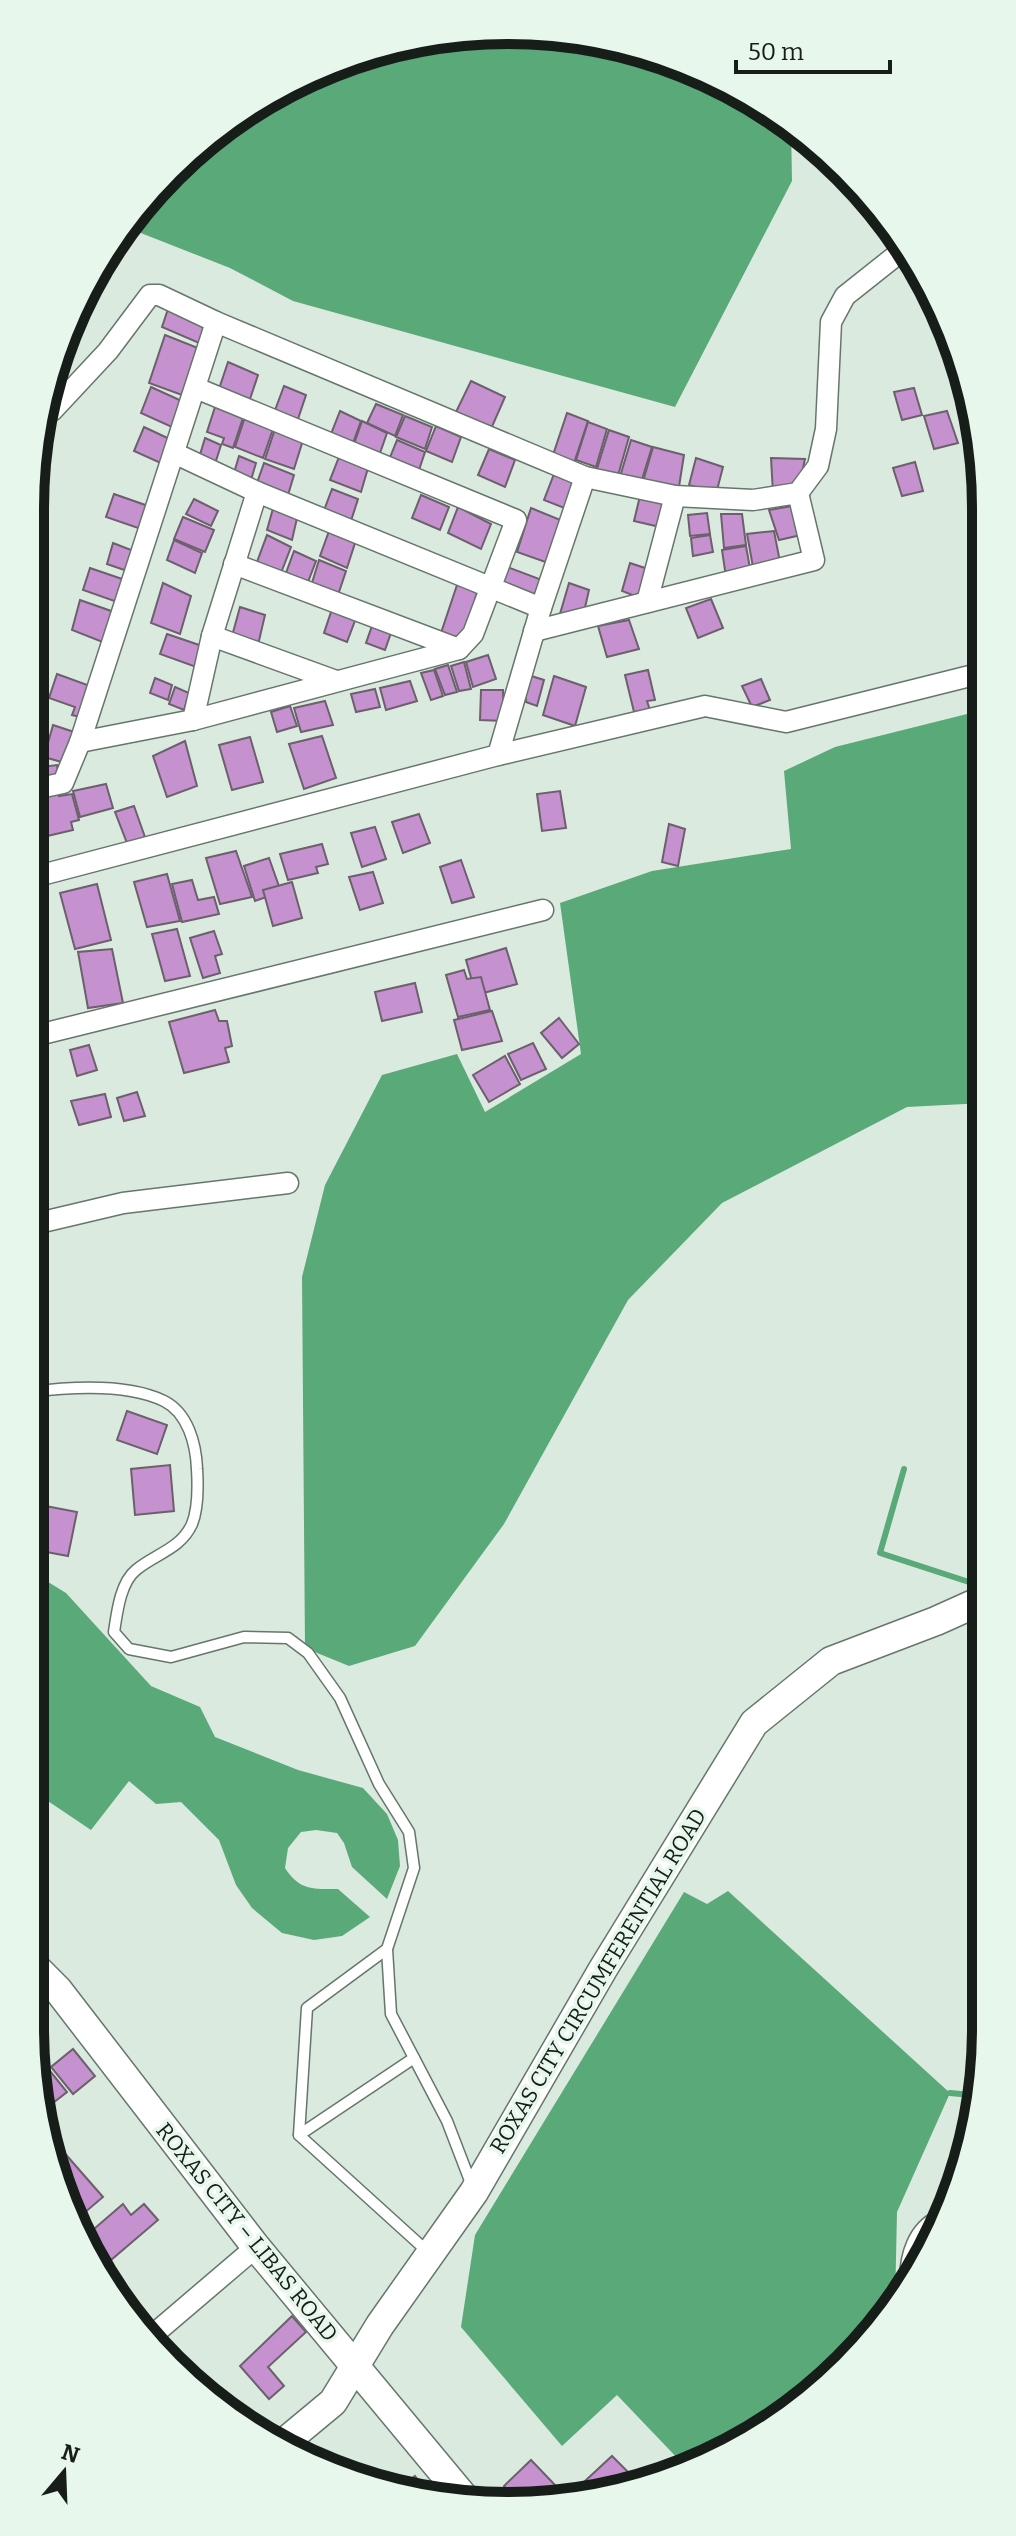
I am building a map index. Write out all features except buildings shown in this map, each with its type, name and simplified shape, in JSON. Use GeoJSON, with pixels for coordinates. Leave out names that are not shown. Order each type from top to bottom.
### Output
{"type":"FeatureCollection","features":[{"type":"Feature","properties":{"kind":"main road","name":"ROXAS CITY CIRCUMFERENTIAL ROAD"},"geometry":{"type":"LineString","coordinates":[[290,2437],[333,2402],[357,2368],[380,2325],[474,2192],[603,1969],[754,1723],[831,1661],[972,1605]]}},
{"type":"Feature","properties":{"kind":"main road","name":"ROXAS CITY – LIBAS ROAD"},"geometry":{"type":"LineString","coordinates":[[44,1976],[58,1990],[256,2247],[357,2368],[448,2488]]}},
{"type":"Feature","properties":{"kind":"street"},"geometry":{"type":"LineString","coordinates":[[55,407],[108,351],[150,295],[159,295],[216,322],[585,477],[675,496],[753,500],[798,493],[818,466],[826,429],[831,322],[845,296],[897,255]]}},
{"type":"Feature","properties":{"kind":"street"},"geometry":{"type":"LineString","coordinates":[[44,787],[63,783],[80,742],[216,322]]}},
{"type":"Feature","properties":{"kind":"street"},"geometry":{"type":"LineString","coordinates":[[80,742],[193,720],[459,649],[473,634],[516,520],[196,388]]}},
{"type":"Feature","properties":{"kind":"street"},"geometry":{"type":"LineString","coordinates":[[174,453],[257,492],[541,608]]}},
{"type":"Feature","properties":{"kind":"street"},"geometry":{"type":"LineString","coordinates":[[498,755],[541,608],[585,477]]}},
{"type":"Feature","properties":{"kind":"street"},"geometry":{"type":"LineString","coordinates":[[193,720],[212,636],[257,492]]}},
{"type":"Feature","properties":{"kind":"street"},"geometry":{"type":"LineString","coordinates":[[534,631],[814,560],[798,493]]}},
{"type":"Feature","properties":{"kind":"street"},"geometry":{"type":"LineString","coordinates":[[647,602],[675,496]]}},
{"type":"Feature","properties":{"kind":"street"},"geometry":{"type":"LineString","coordinates":[[234,564],[459,649]]}},
{"type":"Feature","properties":{"kind":"street"},"geometry":{"type":"LineString","coordinates":[[212,636],[336,681]]}},
{"type":"Feature","properties":{"kind":"street"},"geometry":{"type":"LineString","coordinates":[[44,874],[498,755],[705,706],[786,722],[972,676]]}},
{"type":"Feature","properties":{"kind":"street"},"geometry":{"type":"LineString","coordinates":[[44,1034],[543,910]]}},
{"type":"Feature","properties":{"kind":"street"},"geometry":{"type":"LineString","coordinates":[[44,1222],[123,1203],[288,1183]]}},
{"type":"Feature","properties":{"kind":"street"},"geometry":{"type":"LineString","coordinates":[[157,2331],[256,2247]]}},
{"type":"Feature","properties":{"kind":"lane"},"geometry":{"type":"LineString","coordinates":[[44,1390],[72,1387],[133,1392],[166,1401],[188,1425],[196,1452],[198,1483],[192,1523],[176,1546],[134,1571],[119,1602],[114,1632],[129,1649],[171,1657],[244,1637],[288,1638],[308,1653],[340,1698],[379,1784],[409,1832],[414,1868],[387,1949],[391,2014],[447,2121],[474,2192]]}},
{"type":"Feature","properties":{"kind":"lane"},"geometry":{"type":"LineString","coordinates":[[299,2135],[307,2008],[387,1949]]}},
{"type":"Feature","properties":{"kind":"lane"},"geometry":{"type":"LineString","coordinates":[[299,2135],[414,2058]]}},
{"type":"Feature","properties":{"kind":"lane"},"geometry":{"type":"LineString","coordinates":[[299,2135],[430,2254]]}},
{"type":"Feature","properties":{"kind":"shaded area"},"geometry":{"type":"Polygon","coordinates":[[[508,44],[599,53],[686,79],[740,106],[791,141],[792,181],[675,407],[293,301],[230,268],[136,231],[180,180],[250,122],[330,79],[417,53],[508,44]]]}},
{"type":"Feature","properties":{"kind":"shaded area"},"geometry":{"type":"Polygon","coordinates":[[[972,713],[972,1104],[907,1107],[722,1203],[628,1300],[504,1524],[415,1646],[349,1666],[305,1648],[302,1277],[325,1185],[382,1075],[457,1054],[485,1112],[581,1054],[560,903],[652,871],[791,849],[784,771],[835,747],[972,713]]]}},
{"type":"Feature","properties":{"kind":"shaded area"},"geometry":{"type":"Polygon","coordinates":[[[44,1579],[66,1593],[151,1686],[200,1707],[215,1737],[298,1770],[363,1788],[387,1814],[398,1840],[400,1866],[387,1899],[352,1867],[337,1833],[316,1830],[301,1832],[288,1848],[285,1868],[291,1876],[308,1887],[338,1889],[370,1917],[342,1936],[314,1940],[282,1933],[252,1908],[236,1885],[219,1840],[181,1802],[156,1804],[129,1781],[91,1830],[44,1798],[44,1579]]]}},
{"type":"Feature","properties":{"kind":"shaded area"},"geometry":{"type":"Polygon","coordinates":[[[728,1891],[950,2093],[897,2212],[895,2284],[857,2334],[814,2377],[740,2430],[679,2460],[617,2395],[562,2446],[461,2327],[475,2235],[684,1892],[707,1904],[728,1891]]]}},
{"type":"Feature","properties":{"kind":"waterway"},"geometry":{"type":"LineString","coordinates":[[904,1469],[880,1553],[972,1583]]}},
{"type":"Feature","properties":{"kind":"waterway"},"geometry":{"type":"LineString","coordinates":[[950,2093],[967,2095]]}}]}
